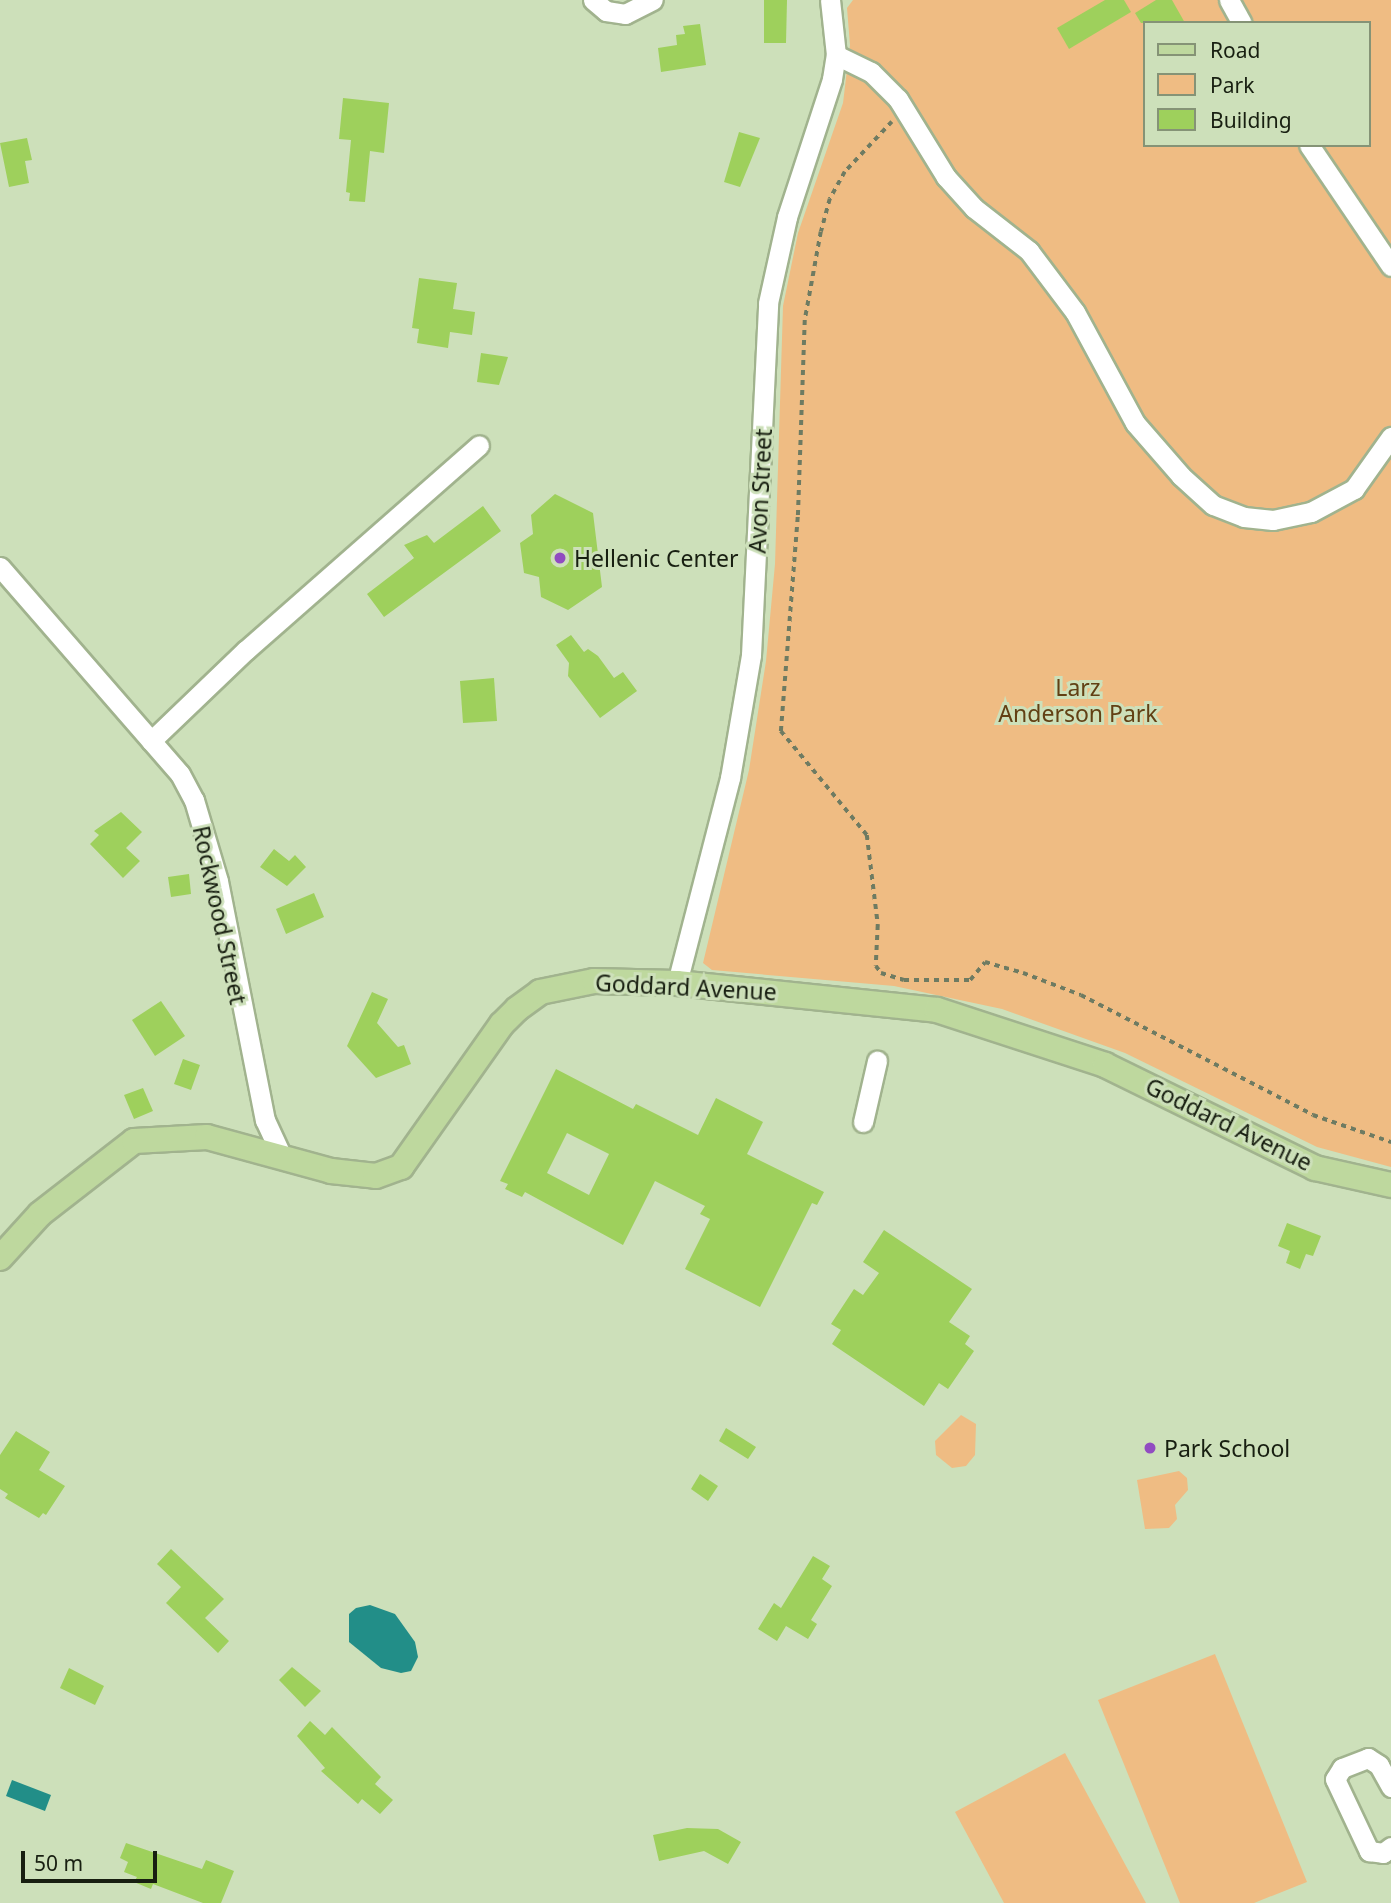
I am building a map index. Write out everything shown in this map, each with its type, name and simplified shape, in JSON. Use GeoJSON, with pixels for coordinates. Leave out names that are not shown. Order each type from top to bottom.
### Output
{"type":"FeatureCollection","features":[{"type":"Feature","properties":{"kind":"main road","name":"Goddard Avenue"},"geometry":{"type":"LineString","coordinates":[[0,1258],[40,1214],[134,1141],[207,1137],[283,1159],[376,1176],[401,1167],[502,1024],[540,992],[594,981],[677,983],[937,1010],[1105,1065],[1315,1168],[1391,1185]]}},
{"type":"Feature","properties":{"kind":"street"},"geometry":{"type":"LineString","coordinates":[[593,0],[606,10],[625,14],[653,0]]}},
{"type":"Feature","properties":{"kind":"street","name":"Avon Street"},"geometry":{"type":"LineString","coordinates":[[677,983],[730,778],[751,655],[768,303],[787,217],[836,55],[830,0]]}},
{"type":"Feature","properties":{"kind":"street"},"geometry":{"type":"LineString","coordinates":[[1229,0],[1241,21]]}},
{"type":"Feature","properties":{"kind":"street"},"geometry":{"type":"LineString","coordinates":[[836,55],[871,72],[906,113],[946,177],[974,208],[1029,251],[1050,276],[1135,423],[1181,477],[1213,505],[1244,517],[1273,520],[1311,512],[1354,489],[1391,437]]}},
{"type":"Feature","properties":{"kind":"street"},"geometry":{"type":"LineString","coordinates":[[1310,147],[1391,266]]}},
{"type":"Feature","properties":{"kind":"street"},"geometry":{"type":"LineString","coordinates":[[151,741],[256,641],[479,444]]}},
{"type":"Feature","properties":{"kind":"street","name":"Rockwood Street"},"geometry":{"type":"LineString","coordinates":[[0,567],[151,741],[194,800],[218,881],[265,1121],[283,1159]]}},
{"type":"Feature","properties":{"kind":"street"},"geometry":{"type":"LineString","coordinates":[[863,1122],[877,1061]]}},
{"type":"Feature","properties":{"kind":"street"},"geometry":{"type":"LineString","coordinates":[[1391,1787],[1379,1765],[1368,1758],[1342,1768],[1335,1779],[1369,1851],[1382,1853],[1391,1847]]}},
{"type":"Feature","properties":{"kind":"path"},"geometry":{"type":"LineString","coordinates":[[906,113],[887,126],[845,172],[830,199],[821,232],[805,320],[797,517],[781,731],[867,835],[878,925],[876,966],[881,973],[904,980],[970,980],[985,962],[1023,973],[1081,995],[1313,1115],[1391,1142]]}},
{"type":"Feature","properties":{"kind":"green space","name":"Larz Anderson Park"},"geometry":{"type":"Polygon","coordinates":[[[853,0],[1391,0],[1391,1167],[1317,1147],[1125,1053],[1002,1009],[894,986],[712,970],[703,963],[749,770],[766,661],[775,564],[783,306],[798,233],[843,103],[850,45],[847,8],[853,0]]]}},
{"type":"Feature","properties":{"kind":"green space"},"geometry":{"type":"Polygon","coordinates":[[[961,1415],[976,1424],[975,1455],[966,1466],[952,1468],[936,1455],[935,1441],[961,1415]]]}},
{"type":"Feature","properties":{"kind":"green space"},"geometry":{"type":"Polygon","coordinates":[[[1179,1471],[1187,1478],[1188,1490],[1175,1505],[1177,1519],[1169,1528],[1145,1529],[1137,1480],[1179,1471]]]}},
{"type":"Feature","properties":{"kind":"green space"},"geometry":{"type":"Polygon","coordinates":[[[1215,1654],[1307,1882],[1254,1903],[1180,1903],[1098,1700],[1215,1654]]]}},
{"type":"Feature","properties":{"kind":"green space"},"geometry":{"type":"Polygon","coordinates":[[[1065,1753],[1146,1903],[1004,1903],[955,1812],[1065,1753]]]}},
{"type":"Feature","properties":{"kind":"water"},"geometry":{"type":"Polygon","coordinates":[[[370,1605],[395,1614],[415,1642],[418,1657],[411,1671],[401,1673],[381,1668],[349,1642],[349,1614],[356,1608],[370,1605]]]}},
{"type":"Feature","properties":{"kind":"water"},"geometry":{"type":"Polygon","coordinates":[[[12,1780],[51,1795],[45,1811],[6,1796],[12,1780]]]}},
{"type":"Feature","properties":{"kind":"building"},"geometry":{"type":"Polygon","coordinates":[[[764,0],[787,0],[786,43],[764,43],[764,0]]]}},
{"type":"Feature","properties":{"kind":"building"},"geometry":{"type":"Polygon","coordinates":[[[1105,0],[1124,0],[1131,12],[1069,49],[1057,28],[1105,0]]]}},
{"type":"Feature","properties":{"kind":"building"},"geometry":{"type":"Polygon","coordinates":[[[1156,0],[1172,0],[1184,21],[1141,23],[1135,13],[1156,0]]]}},
{"type":"Feature","properties":{"kind":"building"},"geometry":{"type":"Polygon","coordinates":[[[700,24],[706,65],[661,72],[658,48],[677,45],[676,35],[685,34],[683,26],[700,24]]]}},
{"type":"Feature","properties":{"kind":"building"},"geometry":{"type":"Polygon","coordinates":[[[343,98],[389,103],[384,153],[370,151],[365,202],[349,201],[350,193],[346,192],[351,140],[339,139],[343,98]]]}},
{"type":"Feature","properties":{"kind":"building"},"geometry":{"type":"Polygon","coordinates":[[[739,132],[760,138],[740,187],[724,182],[739,132]]]}},
{"type":"Feature","properties":{"kind":"building"},"geometry":{"type":"Polygon","coordinates":[[[27,138],[32,160],[25,161],[29,183],[9,187],[0,143],[27,138]]]}},
{"type":"Feature","properties":{"kind":"building"},"geometry":{"type":"Polygon","coordinates":[[[419,278],[457,283],[453,309],[475,312],[472,335],[450,332],[448,348],[417,343],[419,329],[412,328],[419,278]]]}},
{"type":"Feature","properties":{"kind":"building"},"geometry":{"type":"Polygon","coordinates":[[[481,353],[508,357],[499,385],[477,382],[481,353]]]}},
{"type":"Feature","properties":{"kind":"building","name":"Hellenic Center"},"geometry":{"type":"Polygon","coordinates":[[[555,494],[593,513],[602,587],[568,610],[541,597],[539,577],[524,573],[520,543],[533,534],[531,515],[555,494]]]}},
{"type":"Feature","properties":{"kind":"building"},"geometry":{"type":"Polygon","coordinates":[[[483,506],[501,531],[384,617],[367,594],[414,558],[404,545],[427,535],[434,543],[483,506]]]}},
{"type":"Feature","properties":{"kind":"building"},"geometry":{"type":"Polygon","coordinates":[[[571,635],[584,652],[588,649],[598,656],[614,678],[623,672],[637,691],[600,718],[568,676],[569,663],[556,645],[571,635]]]}},
{"type":"Feature","properties":{"kind":"building"},"geometry":{"type":"Polygon","coordinates":[[[494,678],[497,721],[463,723],[460,681],[494,678]]]}},
{"type":"Feature","properties":{"kind":"building"},"geometry":{"type":"Polygon","coordinates":[[[121,812],[142,832],[126,848],[140,861],[123,878],[90,844],[99,835],[94,831],[121,812]]]}},
{"type":"Feature","properties":{"kind":"building"},"geometry":{"type":"Polygon","coordinates":[[[274,849],[289,861],[295,855],[306,867],[287,886],[260,867],[274,849]]]}},
{"type":"Feature","properties":{"kind":"building"},"geometry":{"type":"Polygon","coordinates":[[[189,874],[191,894],[171,897],[168,877],[189,874]]]}},
{"type":"Feature","properties":{"kind":"building"},"geometry":{"type":"Polygon","coordinates":[[[314,893],[324,917],[286,934],[276,909],[314,893]]]}},
{"type":"Feature","properties":{"kind":"building"},"geometry":{"type":"Polygon","coordinates":[[[372,992],[388,999],[377,1023],[398,1047],[404,1045],[411,1064],[376,1078],[347,1046],[372,992]]]}},
{"type":"Feature","properties":{"kind":"building"},"geometry":{"type":"Polygon","coordinates":[[[161,1001],[185,1036],[155,1056],[132,1020],[161,1001]]]}},
{"type":"Feature","properties":{"kind":"building"},"geometry":{"type":"Polygon","coordinates":[[[183,1059],[200,1065],[191,1090],[174,1084],[183,1059]]]}},
{"type":"Feature","properties":{"kind":"building"},"geometry":{"type":"Polygon","coordinates":[[[556,1069],[633,1109],[636,1104],[698,1135],[716,1098],[763,1122],[747,1154],[824,1192],[817,1205],[812,1203],[760,1307],[685,1269],[710,1219],[700,1214],[705,1206],[655,1181],[623,1245],[525,1192],[522,1197],[505,1189],[508,1184],[500,1181],[556,1069]],[[567,1133],[547,1173],[589,1195],[609,1154],[567,1133]]]}},
{"type":"Feature","properties":{"kind":"building"},"geometry":{"type":"Polygon","coordinates":[[[143,1088],[153,1111],[134,1119],[124,1095],[143,1088]]]}},
{"type":"Feature","properties":{"kind":"building"},"geometry":{"type":"Polygon","coordinates":[[[1287,1223],[1321,1236],[1313,1256],[1306,1254],[1300,1269],[1286,1263],[1290,1251],[1278,1246],[1287,1223]]]}},
{"type":"Feature","properties":{"kind":"building"},"geometry":{"type":"Polygon","coordinates":[[[884,1230],[972,1289],[949,1322],[970,1336],[965,1344],[974,1351],[948,1389],[939,1383],[924,1406],[832,1344],[841,1330],[831,1324],[854,1289],[863,1295],[879,1273],[863,1262],[884,1230]]]}},
{"type":"Feature","properties":{"kind":"building"},"geometry":{"type":"Polygon","coordinates":[[[726,1428],[756,1447],[748,1459],[719,1441],[726,1428]]]}},
{"type":"Feature","properties":{"kind":"building"},"geometry":{"type":"Polygon","coordinates":[[[16,1431],[50,1452],[39,1470],[65,1486],[46,1515],[43,1513],[39,1518],[5,1498],[8,1494],[0,1489],[0,1455],[16,1431]]]}},
{"type":"Feature","properties":{"kind":"building"},"geometry":{"type":"Polygon","coordinates":[[[700,1474],[718,1486],[708,1501],[691,1489],[700,1474]]]}},
{"type":"Feature","properties":{"kind":"building"},"geometry":{"type":"Polygon","coordinates":[[[171,1549],[224,1599],[205,1618],[229,1641],[218,1653],[166,1603],[181,1587],[157,1564],[171,1549]]]}},
{"type":"Feature","properties":{"kind":"building"},"geometry":{"type":"Polygon","coordinates":[[[813,1556],[830,1566],[822,1579],[832,1586],[811,1620],[817,1624],[808,1639],[786,1626],[777,1641],[758,1629],[774,1603],[781,1608],[813,1556]]]}},
{"type":"Feature","properties":{"kind":"building"},"geometry":{"type":"Polygon","coordinates":[[[292,1667],[321,1691],[305,1707],[279,1680],[292,1667]]]}},
{"type":"Feature","properties":{"kind":"building"},"geometry":{"type":"Polygon","coordinates":[[[69,1668],[104,1686],[95,1705],[60,1688],[69,1668]]]}},
{"type":"Feature","properties":{"kind":"building"},"geometry":{"type":"Polygon","coordinates":[[[310,1721],[325,1735],[332,1727],[381,1777],[375,1784],[393,1800],[380,1814],[362,1799],[358,1804],[321,1771],[325,1768],[297,1736],[310,1721]]]}},
{"type":"Feature","properties":{"kind":"building"},"geometry":{"type":"Polygon","coordinates":[[[687,1828],[718,1829],[741,1842],[728,1864],[704,1851],[659,1861],[653,1835],[687,1828]]]}},
{"type":"Feature","properties":{"kind":"building"},"geometry":{"type":"Polygon","coordinates":[[[126,1843],[202,1869],[206,1860],[234,1871],[221,1903],[203,1903],[153,1884],[151,1889],[134,1882],[137,1877],[124,1872],[128,1862],[120,1858],[126,1843]]]}},
{"type":"Feature","properties":{"kind":"place","name":"Hellenic Center"},"geometry":{"type":"Point","coordinates":[560,558]}},
{"type":"Feature","properties":{"kind":"place","name":"Park School"},"geometry":{"type":"Point","coordinates":[1150,1448]}}]}
